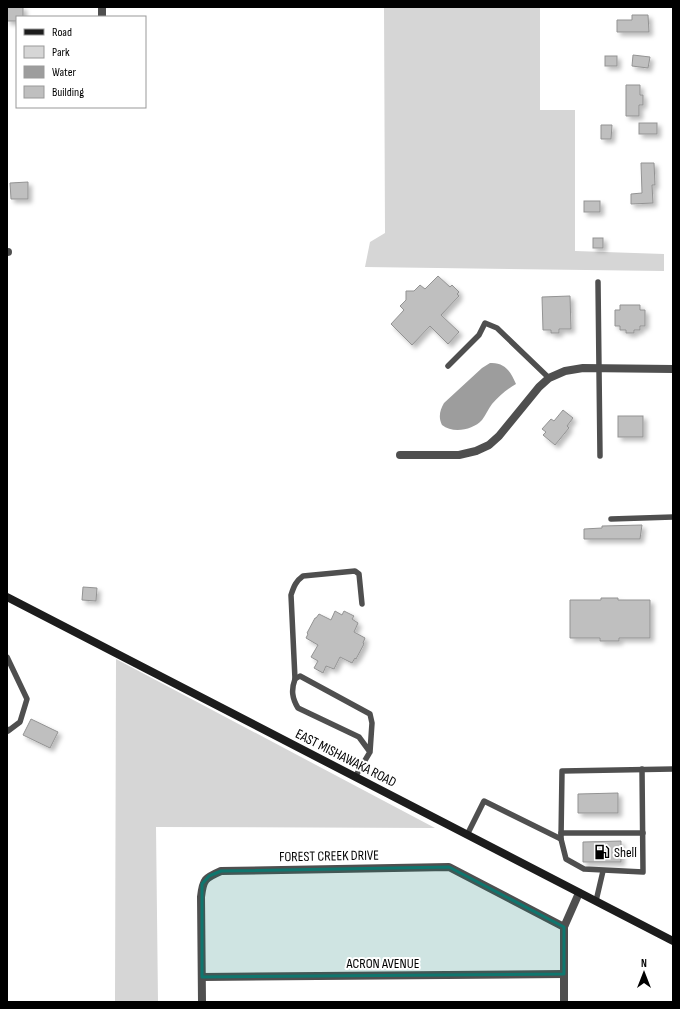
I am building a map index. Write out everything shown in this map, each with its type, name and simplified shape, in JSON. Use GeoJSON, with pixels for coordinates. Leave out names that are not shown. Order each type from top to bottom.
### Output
{"type":"FeatureCollection","features":[{"type":"Feature","properties":{"kind":"main road","name":"EAST MISHAWAKA ROAD"},"geometry":{"type":"LineString","coordinates":[[7,597],[673,941]]}},
{"type":"Feature","properties":{"kind":"street"},"geometry":{"type":"LineString","coordinates":[[400,455],[459,455],[476,451],[489,445],[499,436],[539,387],[549,378],[565,371],[583,368],[673,369]]}},
{"type":"Feature","properties":{"kind":"street","name":"FOREST CREEK DRIVE"},"geometry":{"type":"LineString","coordinates":[[202,1002],[202,884],[209,876],[221,870],[449,867],[564,927]]}},
{"type":"Feature","properties":{"kind":"street"},"geometry":{"type":"LineString","coordinates":[[564,1002],[564,927],[579,893]]}},
{"type":"Feature","properties":{"kind":"street","name":"ACRON AVENUE"},"geometry":{"type":"LineString","coordinates":[[202,977],[564,974]]}},
{"type":"Feature","properties":{"kind":"lane"},"geometry":{"type":"LineString","coordinates":[[598,282],[600,456]]}},
{"type":"Feature","properties":{"kind":"lane"},"geometry":{"type":"LineString","coordinates":[[448,366],[479,335],[485,323],[497,328],[549,378]]}},
{"type":"Feature","properties":{"kind":"lane"},"geometry":{"type":"LineString","coordinates":[[610,519],[673,517]]}},
{"type":"Feature","properties":{"kind":"lane"},"geometry":{"type":"LineString","coordinates":[[362,604],[359,574],[355,571],[303,576],[297,581],[293,586],[291,595],[295,680],[292,688],[293,700],[298,708],[359,737],[370,752]]}},
{"type":"Feature","properties":{"kind":"lane"},"geometry":{"type":"LineString","coordinates":[[7,657],[27,699],[20,722],[8,731],[7,729]]}},
{"type":"Feature","properties":{"kind":"lane"},"geometry":{"type":"LineString","coordinates":[[295,680],[300,676],[370,714],[372,723],[370,752],[355,777]]}},
{"type":"Feature","properties":{"kind":"lane"},"geometry":{"type":"LineString","coordinates":[[642,769],[643,872],[584,869],[566,859],[561,836],[562,771],[642,769],[673,769]]}},
{"type":"Feature","properties":{"kind":"lane"},"geometry":{"type":"LineString","coordinates":[[467,835],[484,801],[561,836],[643,832]]}},
{"type":"Feature","properties":{"kind":"lane"},"geometry":{"type":"LineString","coordinates":[[596,901],[603,870]]}},
{"type":"Feature","properties":{"kind":"highlighted area"},"geometry":{"type":"Polygon","coordinates":[[[449,867],[564,927],[564,974],[202,977],[202,884],[209,876],[221,871],[449,867]]]}},
{"type":"Feature","properties":{"kind":"green space"},"geometry":{"type":"Polygon","coordinates":[[[384,7],[540,7],[540,110],[575,110],[575,251],[664,254],[664,271],[365,267],[370,242],[385,233],[384,7]]]}},
{"type":"Feature","properties":{"kind":"green space"},"geometry":{"type":"Polygon","coordinates":[[[116,659],[435,828],[156,827],[158,1002],[115,1002],[116,659]]]}},
{"type":"Feature","properties":{"kind":"water"},"geometry":{"type":"Polygon","coordinates":[[[490,363],[504,366],[510,372],[516,384],[497,398],[482,420],[474,426],[463,430],[457,430],[447,428],[442,425],[440,414],[444,403],[482,368],[490,363]]]}},
{"type":"Feature","properties":{"kind":"building"},"geometry":{"type":"Polygon","coordinates":[[[7,7],[23,7],[23,16],[16,16],[16,21],[7,21],[7,7]]]}},
{"type":"Feature","properties":{"kind":"building"},"geometry":{"type":"Polygon","coordinates":[[[632,15],[648,15],[649,32],[617,32],[617,20],[632,20],[632,15]]]}},
{"type":"Feature","properties":{"kind":"building"},"geometry":{"type":"Polygon","coordinates":[[[633,55],[650,57],[648,68],[632,66],[633,55]]]}},
{"type":"Feature","properties":{"kind":"building"},"geometry":{"type":"Polygon","coordinates":[[[605,56],[617,56],[617,66],[605,66],[605,56]]]}},
{"type":"Feature","properties":{"kind":"building"},"geometry":{"type":"Polygon","coordinates":[[[626,85],[640,85],[640,95],[643,95],[643,105],[639,105],[639,116],[626,116],[626,85]]]}},
{"type":"Feature","properties":{"kind":"building"},"geometry":{"type":"Polygon","coordinates":[[[639,123],[657,123],[657,134],[639,134],[639,123]]]}},
{"type":"Feature","properties":{"kind":"building"},"geometry":{"type":"Polygon","coordinates":[[[601,125],[612,125],[611,139],[601,139],[601,125]]]}},
{"type":"Feature","properties":{"kind":"building"},"geometry":{"type":"Polygon","coordinates":[[[641,163],[654,163],[655,185],[652,185],[653,203],[631,204],[631,194],[642,193],[641,163]]]}},
{"type":"Feature","properties":{"kind":"building"},"geometry":{"type":"Polygon","coordinates":[[[28,182],[28,199],[11,199],[10,183],[28,182]]]}},
{"type":"Feature","properties":{"kind":"building"},"geometry":{"type":"Polygon","coordinates":[[[584,201],[600,201],[600,212],[584,212],[584,201]]]}},
{"type":"Feature","properties":{"kind":"building"},"geometry":{"type":"Polygon","coordinates":[[[593,238],[603,238],[603,248],[593,248],[593,238]]]}},
{"type":"Feature","properties":{"kind":"building"},"geometry":{"type":"Polygon","coordinates":[[[438,276],[450,287],[452,285],[459,292],[457,294],[459,296],[441,315],[459,332],[448,344],[430,326],[412,345],[391,324],[404,310],[400,306],[406,300],[406,291],[414,291],[420,285],[425,289],[438,276]]]}},
{"type":"Feature","properties":{"kind":"building"},"geometry":{"type":"Polygon","coordinates":[[[570,296],[571,329],[559,329],[559,333],[551,333],[551,330],[543,330],[542,297],[570,296]]]}},
{"type":"Feature","properties":{"kind":"building"},"geometry":{"type":"Polygon","coordinates":[[[620,305],[640,305],[640,310],[645,310],[645,326],[640,326],[640,330],[634,330],[634,333],[626,333],[626,330],[620,330],[620,326],[615,326],[615,310],[620,310],[620,305]]]}},
{"type":"Feature","properties":{"kind":"building"},"geometry":{"type":"Polygon","coordinates":[[[563,410],[573,418],[567,426],[569,428],[555,445],[543,435],[546,432],[542,429],[551,419],[554,421],[563,410]]]}},
{"type":"Feature","properties":{"kind":"building"},"geometry":{"type":"Polygon","coordinates":[[[618,416],[643,416],[643,437],[618,437],[618,416]]]}},
{"type":"Feature","properties":{"kind":"building"},"geometry":{"type":"Polygon","coordinates":[[[642,525],[640,539],[584,539],[584,529],[602,528],[602,526],[642,525]]]}},
{"type":"Feature","properties":{"kind":"building"},"geometry":{"type":"Polygon","coordinates":[[[83,587],[97,588],[96,601],[82,600],[83,587]]]}},
{"type":"Feature","properties":{"kind":"building"},"geometry":{"type":"Polygon","coordinates":[[[601,598],[618,598],[618,600],[650,600],[650,638],[619,638],[619,641],[600,641],[600,638],[570,638],[570,600],[601,600],[601,598]]]}},
{"type":"Feature","properties":{"kind":"building"},"geometry":{"type":"Polygon","coordinates":[[[335,611],[342,615],[344,611],[354,616],[352,619],[358,623],[354,632],[365,638],[364,644],[356,659],[355,658],[352,663],[340,657],[334,669],[326,666],[323,673],[314,668],[318,661],[311,657],[318,645],[306,638],[315,618],[319,614],[331,620],[335,611]]]}},
{"type":"Feature","properties":{"kind":"building"},"geometry":{"type":"Polygon","coordinates":[[[31,719],[58,732],[50,748],[23,735],[31,719]]]}},
{"type":"Feature","properties":{"kind":"building"},"geometry":{"type":"Polygon","coordinates":[[[618,793],[618,813],[578,813],[578,794],[618,793]]]}},
{"type":"Feature","properties":{"kind":"building","name":"Shell"},"geometry":{"type":"Polygon","coordinates":[[[621,841],[621,862],[583,862],[583,842],[621,841]]]}},
{"type":"Feature","properties":{"kind":"place","name":"Shell"},"geometry":{"type":"Point","coordinates":[602,852]}}]}
